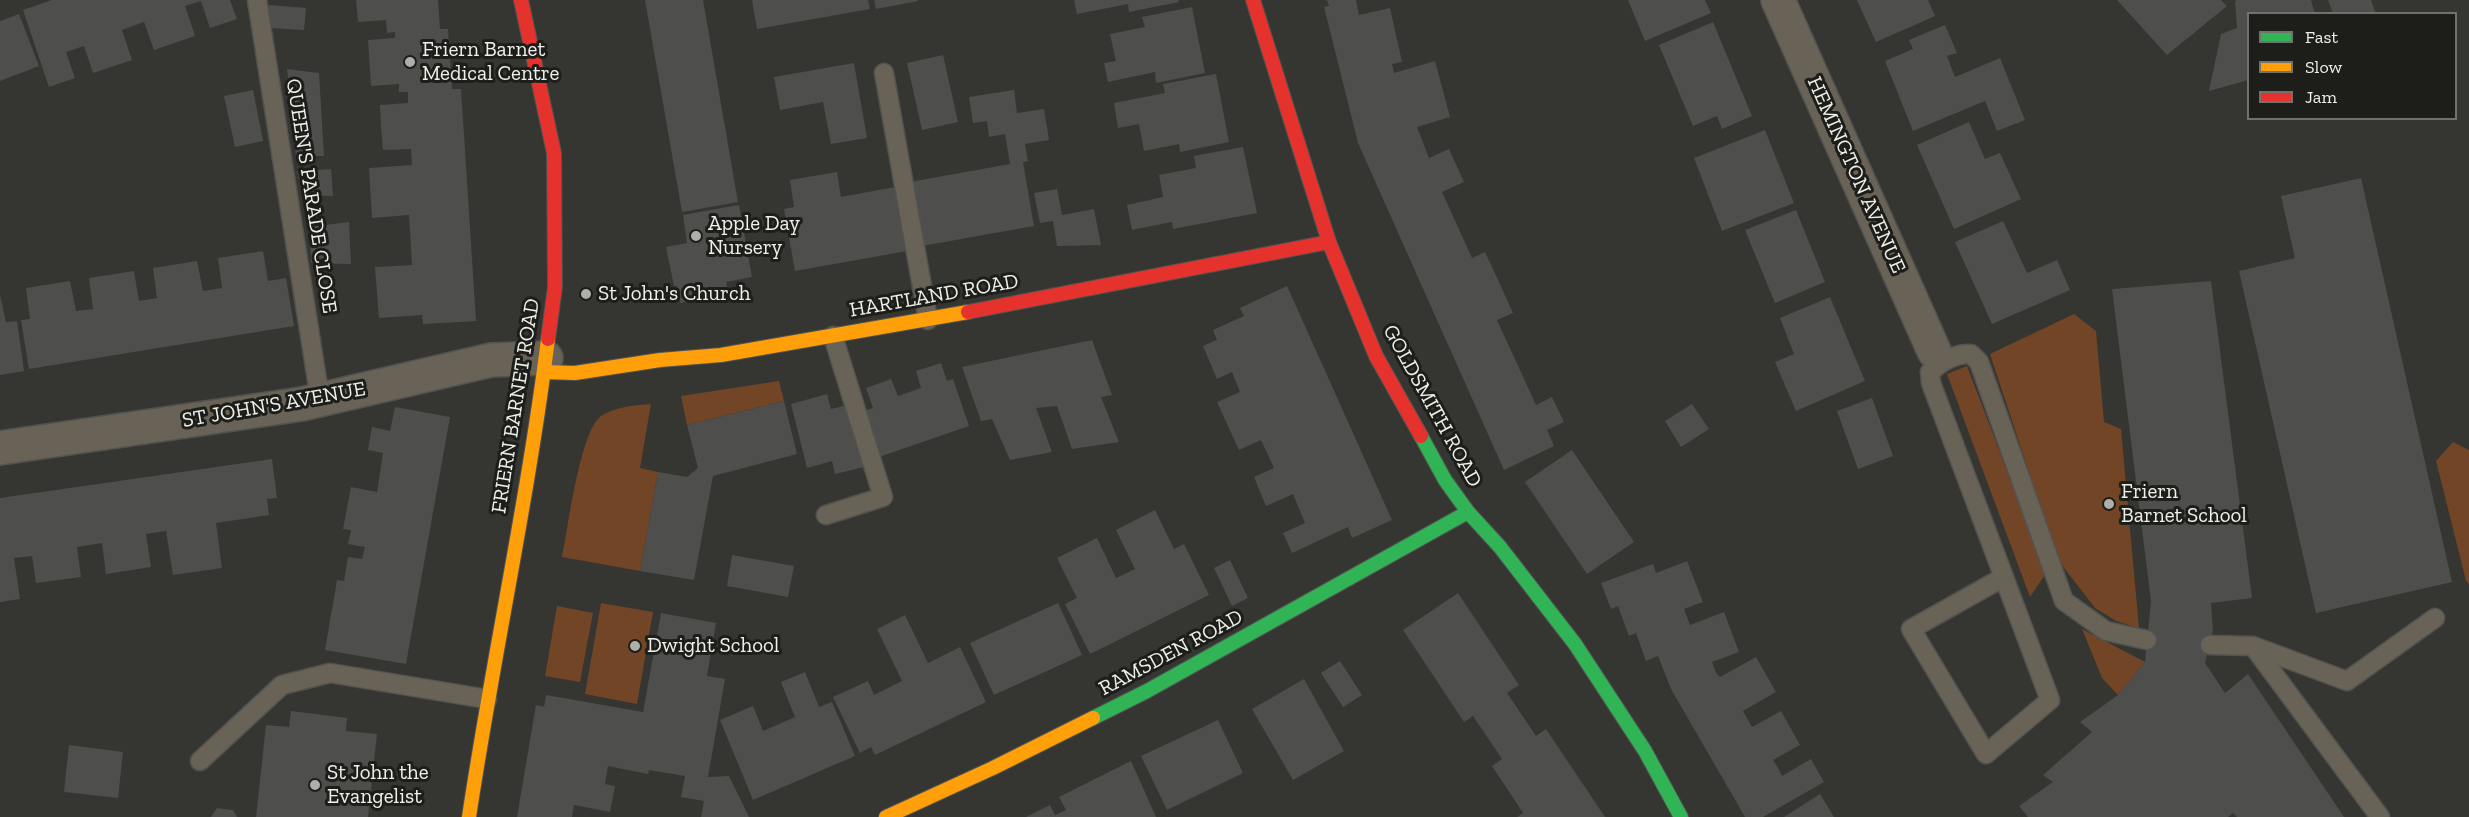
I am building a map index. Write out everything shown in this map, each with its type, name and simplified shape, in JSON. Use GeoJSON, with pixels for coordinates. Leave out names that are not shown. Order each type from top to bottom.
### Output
{"type":"FeatureCollection","features":[{"type":"Feature","properties":{"kind":"street","name":"FRIERN BARNET ROAD"},"geometry":{"type":"LineString","coordinates":[[469,817],[487,699],[524,498],[555,288],[554,153],[521,0]]}},
{"type":"Feature","properties":{"kind":"street","name":"GOLDSMITH ROAD"},"geometry":{"type":"LineString","coordinates":[[1253,0],[1329,242],[1376,356],[1444,480],[1468,512],[1500,547],[1575,644],[1646,751],[1681,817]]}},
{"type":"Feature","properties":{"kind":"street","name":"HEMINGTON AVENUE"},"geometry":{"type":"LineString","coordinates":[[1778,0],[1937,357]]}},
{"type":"Feature","properties":{"kind":"street","name":"HARTLAND ROAD"},"geometry":{"type":"LineString","coordinates":[[545,365],[575,373],[660,360],[721,355],[928,320],[1329,242]]}},
{"type":"Feature","properties":{"kind":"street","name":"ST JOHN'S AVENUE"},"geometry":{"type":"LineString","coordinates":[[0,448],[302,404],[491,360],[513,357],[545,365]]}},
{"type":"Feature","properties":{"kind":"street","name":"RAMSDEN ROAD"},"geometry":{"type":"LineString","coordinates":[[886,817],[993,768],[1147,691],[1468,512]]}},
{"type":"Feature","properties":{"kind":"lane","name":"QUEEN'S PARADE CLOSE"},"geometry":{"type":"LineString","coordinates":[[257,0],[320,399]]}},
{"type":"Feature","properties":{"kind":"lane"},"geometry":{"type":"LineString","coordinates":[[884,73],[928,320]]}},
{"type":"Feature","properties":{"kind":"lane"},"geometry":{"type":"LineString","coordinates":[[826,515],[883,497],[833,336]]}},
{"type":"Feature","properties":{"kind":"lane"},"geometry":{"type":"LineString","coordinates":[[2004,577],[1911,629],[1986,754],[2050,700],[2004,577],[1931,383],[1930,372],[1937,357],[1971,354],[1979,362],[2064,601],[2106,631],[2147,640]]}},
{"type":"Feature","properties":{"kind":"lane"},"geometry":{"type":"LineString","coordinates":[[2210,645],[2253,646],[2347,681],[2435,618]]}},
{"type":"Feature","properties":{"kind":"lane"},"geometry":{"type":"LineString","coordinates":[[2253,646],[2380,817]]}},
{"type":"Feature","properties":{"kind":"lane"},"geometry":{"type":"LineString","coordinates":[[200,761],[282,685],[330,673],[487,699]]}},
{"type":"Feature","properties":{"kind":"shaded area"},"geometry":{"type":"Polygon","coordinates":[[[2074,314],[2096,331],[2104,422],[2121,429],[2139,628],[2116,621],[2095,608],[2058,560],[1990,354],[2074,314]]]}},
{"type":"Feature","properties":{"kind":"shaded area"},"geometry":{"type":"Polygon","coordinates":[[[1967,366],[2046,573],[2030,597],[1947,374],[1967,366]]]}},
{"type":"Feature","properties":{"kind":"shaded area"},"geometry":{"type":"Polygon","coordinates":[[[779,381],[784,401],[687,425],[681,396],[779,381]]]}},
{"type":"Feature","properties":{"kind":"shaded area"},"geometry":{"type":"Polygon","coordinates":[[[651,404],[640,468],[658,472],[640,571],[562,557],[581,460],[594,425],[601,416],[612,410],[651,404]]]}},
{"type":"Feature","properties":{"kind":"shaded area"},"geometry":{"type":"Polygon","coordinates":[[[2453,442],[2469,450],[2469,584],[2466,581],[2436,461],[2453,442]]]}},
{"type":"Feature","properties":{"kind":"shaded area"},"geometry":{"type":"Polygon","coordinates":[[[601,603],[653,612],[637,704],[585,694],[601,603]]]}},
{"type":"Feature","properties":{"kind":"shaded area"},"geometry":{"type":"Polygon","coordinates":[[[557,606],[593,613],[580,682],[545,676],[557,606]]]}},
{"type":"Feature","properties":{"kind":"shaded area"},"geometry":{"type":"Polygon","coordinates":[[[2082,629],[2145,662],[2118,695],[2102,678],[2082,629]]]}},
{"type":"Feature","properties":{"kind":"building"},"geometry":{"type":"Polygon","coordinates":[[[52,0],[230,0],[237,19],[210,28],[201,1],[185,6],[195,36],[154,50],[144,22],[122,30],[132,60],[93,73],[84,46],[66,52],[75,78],[49,87],[23,10],[52,0]]]}},
{"type":"Feature","properties":{"kind":"building"},"geometry":{"type":"Polygon","coordinates":[[[356,0],[438,0],[440,29],[448,29],[452,89],[461,89],[476,321],[423,324],[422,315],[379,318],[375,267],[412,265],[409,215],[372,218],[369,168],[412,165],[411,149],[383,150],[381,127],[380,105],[408,103],[408,92],[399,92],[399,84],[371,86],[368,40],[395,38],[395,32],[387,33],[386,20],[358,22],[356,0]]]}},
{"type":"Feature","properties":{"kind":"building"},"geometry":{"type":"Polygon","coordinates":[[[645,0],[703,0],[738,202],[682,212],[645,0]]]}},
{"type":"Feature","properties":{"kind":"building"},"geometry":{"type":"Polygon","coordinates":[[[752,0],[868,0],[870,9],[757,29],[752,0]]]}},
{"type":"Feature","properties":{"kind":"building"},"geometry":{"type":"Polygon","coordinates":[[[874,0],[918,0],[918,1],[876,9],[874,0]]]}},
{"type":"Feature","properties":{"kind":"building"},"geometry":{"type":"Polygon","coordinates":[[[1074,0],[1178,0],[1179,2],[1129,12],[1128,4],[1077,14],[1074,0]]]}},
{"type":"Feature","properties":{"kind":"building"},"geometry":{"type":"Polygon","coordinates":[[[1327,0],[1356,0],[1359,15],[1390,8],[1402,62],[1392,64],[1394,73],[1435,61],[1450,117],[1417,127],[1429,158],[1449,149],[1464,182],[1442,192],[1472,258],[1485,252],[1513,313],[1497,320],[1536,405],[1552,397],[1564,422],[1547,430],[1554,446],[1504,470],[1358,143],[1324,7],[1329,6],[1327,0]]]}},
{"type":"Feature","properties":{"kind":"building"},"geometry":{"type":"Polygon","coordinates":[[[1628,0],[1705,0],[1711,13],[1645,41],[1628,0]]]}},
{"type":"Feature","properties":{"kind":"building"},"geometry":{"type":"Polygon","coordinates":[[[1857,0],[1928,0],[1935,16],[1876,42],[1857,0]]]}},
{"type":"Feature","properties":{"kind":"building"},"geometry":{"type":"Polygon","coordinates":[[[2117,0],[2221,0],[2227,6],[2167,55],[2117,0]]]}},
{"type":"Feature","properties":{"kind":"building"},"geometry":{"type":"Polygon","coordinates":[[[2311,0],[2314,12],[2247,12],[2247,80],[2209,91],[2221,34],[2237,28],[2235,1],[2311,0]]]}},
{"type":"Feature","properties":{"kind":"building"},"geometry":{"type":"Polygon","coordinates":[[[2328,0],[2371,0],[2375,12],[2332,12],[2328,0]]]}},
{"type":"Feature","properties":{"kind":"building"},"geometry":{"type":"Polygon","coordinates":[[[269,5],[306,8],[304,30],[267,28],[269,5]]]}},
{"type":"Feature","properties":{"kind":"building"},"geometry":{"type":"Polygon","coordinates":[[[1192,7],[1205,73],[1156,83],[1155,72],[1108,82],[1104,63],[1116,61],[1110,34],[1145,27],[1142,17],[1192,7]]]}},
{"type":"Feature","properties":{"kind":"building"},"geometry":{"type":"Polygon","coordinates":[[[19,14],[39,66],[0,81],[0,21],[19,14]]]}},
{"type":"Feature","properties":{"kind":"building"},"geometry":{"type":"Polygon","coordinates":[[[1713,22],[1752,116],[1722,129],[1717,116],[1693,126],[1659,45],[1713,22]]]}},
{"type":"Feature","properties":{"kind":"building"},"geometry":{"type":"Polygon","coordinates":[[[1945,25],[1957,53],[1947,56],[1955,77],[2000,58],[2025,120],[1997,131],[1985,101],[1913,131],[1885,61],[1913,49],[1909,40],[1945,25]]]}},
{"type":"Feature","properties":{"kind":"building"},"geometry":{"type":"Polygon","coordinates":[[[943,55],[958,122],[922,130],[907,63],[943,55]]]}},
{"type":"Feature","properties":{"kind":"building"},"geometry":{"type":"Polygon","coordinates":[[[854,63],[867,138],[831,144],[823,102],[780,110],[774,77],[854,63]]]}},
{"type":"Feature","properties":{"kind":"building"},"geometry":{"type":"Polygon","coordinates":[[[287,69],[319,73],[324,156],[296,156],[287,69]]]}},
{"type":"Feature","properties":{"kind":"building"},"geometry":{"type":"Polygon","coordinates":[[[1216,74],[1229,142],[1180,152],[1179,144],[1144,151],[1139,124],[1118,128],[1114,103],[1165,93],[1163,84],[1216,74]]]}},
{"type":"Feature","properties":{"kind":"building"},"geometry":{"type":"Polygon","coordinates":[[[253,90],[263,141],[235,147],[224,96],[253,90]]]}},
{"type":"Feature","properties":{"kind":"building"},"geometry":{"type":"Polygon","coordinates":[[[1014,90],[1017,113],[1044,109],[1049,140],[1025,144],[1028,161],[1023,162],[1034,226],[922,246],[910,182],[1010,164],[1005,134],[989,137],[987,121],[973,123],[969,97],[1014,90]]]}},
{"type":"Feature","properties":{"kind":"building"},"geometry":{"type":"Polygon","coordinates":[[[1969,122],[1985,159],[2000,153],[2021,199],[1954,229],[1917,145],[1969,122]]]}},
{"type":"Feature","properties":{"kind":"building"},"geometry":{"type":"Polygon","coordinates":[[[1765,130],[1794,203],[1722,231],[1694,158],[1765,130]]]}},
{"type":"Feature","properties":{"kind":"building"},"geometry":{"type":"Polygon","coordinates":[[[1243,147],[1257,213],[1173,229],[1172,222],[1132,230],[1127,205],[1163,197],[1159,175],[1196,168],[1194,156],[1243,147]]]}},
{"type":"Feature","properties":{"kind":"building"},"geometry":{"type":"Polygon","coordinates":[[[331,169],[333,196],[302,195],[297,171],[331,169]]]}},
{"type":"Feature","properties":{"kind":"building"},"geometry":{"type":"Polygon","coordinates":[[[837,172],[841,197],[895,187],[907,251],[795,271],[784,209],[794,207],[790,180],[837,172]]]}},
{"type":"Feature","properties":{"kind":"building"},"geometry":{"type":"Polygon","coordinates":[[[2361,178],[2452,582],[2316,613],[2239,271],[2295,258],[2281,196],[2361,178]]]}},
{"type":"Feature","properties":{"kind":"building"},"geometry":{"type":"Polygon","coordinates":[[[1057,189],[1062,215],[1094,209],[1101,245],[1057,246],[1053,221],[1040,223],[1034,193],[1057,189]]]}},
{"type":"Feature","properties":{"kind":"building"},"geometry":{"type":"Polygon","coordinates":[[[739,205],[752,277],[726,282],[729,294],[680,303],[666,247],[687,243],[683,215],[739,205]]]}},
{"type":"Feature","properties":{"kind":"building"},"geometry":{"type":"Polygon","coordinates":[[[1796,210],[1825,282],[1775,303],[1745,230],[1796,210]]]}},
{"type":"Feature","properties":{"kind":"building"},"geometry":{"type":"Polygon","coordinates":[[[2003,221],[2027,273],[2057,260],[2070,290],[1992,324],[1955,242],[2003,221]]]}},
{"type":"Feature","properties":{"kind":"building"},"geometry":{"type":"Polygon","coordinates":[[[349,222],[351,264],[311,263],[310,227],[349,222]]]}},
{"type":"Feature","properties":{"kind":"building"},"geometry":{"type":"Polygon","coordinates":[[[263,251],[268,281],[286,278],[294,326],[29,369],[21,320],[30,319],[26,288],[70,281],[76,311],[93,309],[89,278],[134,271],[139,301],[157,298],[153,268],[197,261],[203,291],[222,288],[218,258],[263,251]]]}},
{"type":"Feature","properties":{"kind":"building"},"geometry":{"type":"Polygon","coordinates":[[[2211,281],[2252,598],[2211,603],[2213,630],[2205,663],[2225,693],[2248,674],[2344,817],[2237,817],[2233,813],[2228,817],[2028,817],[2019,806],[2053,782],[2043,775],[2092,732],[2080,722],[2118,695],[2145,662],[2151,601],[2112,289],[2211,281]]]}},
{"type":"Feature","properties":{"kind":"building"},"geometry":{"type":"Polygon","coordinates":[[[1287,286],[1392,520],[1352,538],[1348,527],[1292,553],[1283,533],[1305,523],[1293,494],[1266,506],[1254,477],[1274,468],[1261,440],[1239,450],[1217,402],[1240,392],[1232,372],[1217,379],[1203,346],[1217,340],[1213,330],[1244,316],[1240,308],[1287,286]]]}},
{"type":"Feature","properties":{"kind":"building"},"geometry":{"type":"Polygon","coordinates":[[[0,295],[6,322],[17,321],[24,371],[0,375],[0,295]]]}},
{"type":"Feature","properties":{"kind":"building"},"geometry":{"type":"Polygon","coordinates":[[[1830,297],[1865,381],[1796,411],[1775,362],[1794,354],[1780,318],[1830,297]]]}},
{"type":"Feature","properties":{"kind":"building"},"geometry":{"type":"Polygon","coordinates":[[[1092,340],[1112,395],[1101,397],[1119,442],[1072,449],[1057,406],[1036,408],[1052,452],[1010,460],[992,419],[981,421],[962,367],[1092,340]]]}},
{"type":"Feature","properties":{"kind":"building"},"geometry":{"type":"Polygon","coordinates":[[[941,363],[947,381],[953,379],[969,426],[879,457],[863,411],[873,408],[866,388],[891,379],[898,396],[921,388],[916,371],[941,363]]]}},
{"type":"Feature","properties":{"kind":"building"},"geometry":{"type":"Polygon","coordinates":[[[827,394],[831,409],[852,404],[868,466],[835,474],[832,461],[807,468],[791,404],[827,394]]]}},
{"type":"Feature","properties":{"kind":"building"},"geometry":{"type":"Polygon","coordinates":[[[1872,398],[1893,456],[1858,469],[1837,411],[1872,398]]]}},
{"type":"Feature","properties":{"kind":"building"},"geometry":{"type":"Polygon","coordinates":[[[784,401],[797,454],[713,476],[694,580],[640,571],[658,472],[687,477],[698,468],[687,425],[784,401]]]}},
{"type":"Feature","properties":{"kind":"building"},"geometry":{"type":"Polygon","coordinates":[[[1692,404],[1709,429],[1681,447],[1665,421],[1692,404]]]}},
{"type":"Feature","properties":{"kind":"building"},"geometry":{"type":"Polygon","coordinates":[[[395,407],[450,417],[406,664],[325,650],[337,580],[344,581],[348,557],[362,559],[365,547],[348,544],[351,530],[343,529],[351,487],[377,492],[383,453],[368,450],[372,427],[390,431],[395,407]]]}},
{"type":"Feature","properties":{"kind":"building"},"geometry":{"type":"Polygon","coordinates":[[[1572,450],[1634,542],[1587,574],[1525,482],[1572,450]]]}},
{"type":"Feature","properties":{"kind":"building"},"geometry":{"type":"Polygon","coordinates":[[[272,459],[277,498],[267,499],[269,515],[216,523],[222,568],[173,575],[166,531],[146,534],[151,567],[106,574],[102,543],[77,547],[81,577],[36,583],[32,556],[14,558],[20,599],[0,602],[0,498],[272,459]]]}},
{"type":"Feature","properties":{"kind":"building"},"geometry":{"type":"Polygon","coordinates":[[[1155,510],[1174,549],[1184,544],[1209,595],[1090,654],[1065,604],[1077,598],[1057,558],[1097,538],[1116,578],[1125,574],[1135,569],[1116,530],[1155,510]]]}},
{"type":"Feature","properties":{"kind":"building"},"geometry":{"type":"Polygon","coordinates":[[[732,555],[794,566],[788,597],[727,586],[732,555]]]}},
{"type":"Feature","properties":{"kind":"building"},"geometry":{"type":"Polygon","coordinates":[[[1230,560],[1248,598],[1232,606],[1214,568],[1230,560]]]}},
{"type":"Feature","properties":{"kind":"building"},"geometry":{"type":"Polygon","coordinates":[[[1687,561],[1703,602],[1684,609],[1690,625],[1724,612],[1739,652],[1712,662],[1716,673],[1720,677],[1756,657],[1776,692],[1743,711],[1752,727],[1781,711],[1800,745],[1773,760],[1782,776],[1811,759],[1824,782],[1763,817],[1745,817],[1671,689],[1658,656],[1646,661],[1636,633],[1629,636],[1618,606],[1611,609],[1601,583],[1653,564],[1656,573],[1687,561]]]}},
{"type":"Feature","properties":{"kind":"building"},"geometry":{"type":"Polygon","coordinates":[[[1458,593],[1519,685],[1507,693],[1536,736],[1546,729],[1605,817],[1517,817],[1523,813],[1492,766],[1502,759],[1473,716],[1464,722],[1403,630],[1458,593]]]}},
{"type":"Feature","properties":{"kind":"building"},"geometry":{"type":"Polygon","coordinates":[[[1058,603],[1082,655],[994,695],[970,643],[1058,603]]]}},
{"type":"Feature","properties":{"kind":"building"},"geometry":{"type":"Polygon","coordinates":[[[661,613],[716,623],[707,676],[725,679],[708,777],[729,776],[749,817],[701,817],[704,801],[681,797],[685,776],[649,770],[648,774],[608,766],[605,784],[615,786],[610,812],[574,805],[572,817],[517,817],[536,705],[544,707],[546,695],[643,712],[661,613]]]}},
{"type":"Feature","properties":{"kind":"building"},"geometry":{"type":"Polygon","coordinates":[[[905,615],[928,663],[960,647],[986,702],[875,755],[871,747],[860,753],[833,697],[868,681],[874,695],[902,681],[877,629],[905,615]]]}},
{"type":"Feature","properties":{"kind":"building"},"geometry":{"type":"Polygon","coordinates":[[[1340,661],[1362,695],[1343,707],[1321,673],[1340,661]]]}},
{"type":"Feature","properties":{"kind":"building"},"geometry":{"type":"Polygon","coordinates":[[[805,672],[819,707],[832,702],[855,756],[753,800],[720,720],[753,706],[763,731],[795,717],[781,682],[805,672]]]}},
{"type":"Feature","properties":{"kind":"building"},"geometry":{"type":"Polygon","coordinates":[[[1304,679],[1344,751],[1293,780],[1252,709],[1304,679]]]}},
{"type":"Feature","properties":{"kind":"building","name":"St John the Evangelist"},"geometry":{"type":"Polygon","coordinates":[[[291,711],[347,718],[346,731],[377,734],[368,817],[256,817],[266,725],[289,727],[291,711]]]}},
{"type":"Feature","properties":{"kind":"building"},"geometry":{"type":"Polygon","coordinates":[[[1218,720],[1243,773],[1167,810],[1141,756],[1218,720]]]}},
{"type":"Feature","properties":{"kind":"building"},"geometry":{"type":"Polygon","coordinates":[[[69,745],[123,752],[118,798],[64,792],[69,745]]]}},
{"type":"Feature","properties":{"kind":"building"},"geometry":{"type":"Polygon","coordinates":[[[1131,761],[1156,817],[1026,817],[1050,805],[1055,815],[1066,810],[1059,797],[1131,761]]]}},
{"type":"Feature","properties":{"kind":"building"},"geometry":{"type":"Polygon","coordinates":[[[1820,794],[1834,817],[1784,817],[1820,794]]]}},
{"type":"Feature","properties":{"kind":"building"},"geometry":{"type":"Polygon","coordinates":[[[217,808],[233,810],[237,817],[211,817],[217,808]]]}},
{"type":"Feature","properties":{"kind":"traffic: fast"},"geometry":{"type":"LineString","coordinates":[[1421,436],[1445,480],[1468,512],[1500,547],[1575,644],[1645,751],[1681,817]]}},
{"type":"Feature","properties":{"kind":"traffic: fast"},"geometry":{"type":"LineString","coordinates":[[1093,718],[1147,691],[1468,512]]}},
{"type":"Feature","properties":{"kind":"traffic: slow"},"geometry":{"type":"LineString","coordinates":[[544,372],[575,373],[660,360],[721,355],[968,312]]}},
{"type":"Feature","properties":{"kind":"traffic: slow"},"geometry":{"type":"LineString","coordinates":[[469,817],[531,459],[548,339]]}},
{"type":"Feature","properties":{"kind":"traffic: slow"},"geometry":{"type":"LineString","coordinates":[[886,817],[993,768],[1093,718]]}},
{"type":"Feature","properties":{"kind":"traffic: jam"},"geometry":{"type":"LineString","coordinates":[[521,0],[554,153],[555,287],[548,339]]}},
{"type":"Feature","properties":{"kind":"traffic: jam"},"geometry":{"type":"LineString","coordinates":[[1253,0],[1329,242],[1376,356],[1421,436]]}},
{"type":"Feature","properties":{"kind":"traffic: jam"},"geometry":{"type":"LineString","coordinates":[[968,312],[1329,242]]}},
{"type":"Feature","properties":{"kind":"place","name":"Friern Barnet Medical Centre"},"geometry":{"type":"Point","coordinates":[410,62]}},
{"type":"Feature","properties":{"kind":"place","name":"Apple Day Nursery"},"geometry":{"type":"Point","coordinates":[696,236]}},
{"type":"Feature","properties":{"kind":"place","name":"St John's Church"},"geometry":{"type":"Point","coordinates":[586,294]}},
{"type":"Feature","properties":{"kind":"place","name":"Friern Barnet School"},"geometry":{"type":"Point","coordinates":[2109,504]}},
{"type":"Feature","properties":{"kind":"place","name":"Dwight School"},"geometry":{"type":"Point","coordinates":[635,646]}},
{"type":"Feature","properties":{"kind":"place","name":"St John the Evangelist"},"geometry":{"type":"Point","coordinates":[315,785]}}]}
